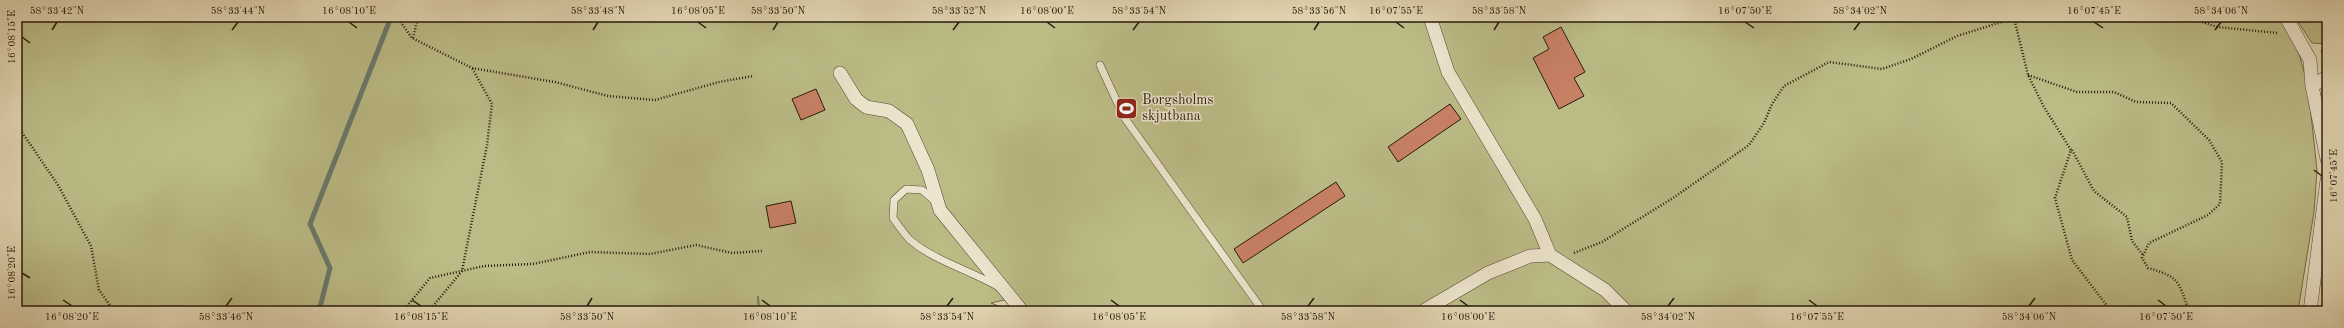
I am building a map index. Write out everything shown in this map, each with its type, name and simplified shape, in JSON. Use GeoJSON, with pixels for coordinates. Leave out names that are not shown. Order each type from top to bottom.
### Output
{"type":"FeatureCollection","features":[{"type":"Feature","properties":{"kind":"street"},"geometry":{"type":"LineString","coordinates":[[1430,17],[1448,72],[1535,219],[1550,255],[1605,290],[1626,311]]}},
{"type":"Feature","properties":{"kind":"street"},"geometry":{"type":"LineString","coordinates":[[2286,17],[2310,60],[2312,86],[2327,159]]}},
{"type":"Feature","properties":{"kind":"street"},"geometry":{"type":"LineString","coordinates":[[840,73],[856,99],[866,107],[889,111],[908,124],[928,170],[940,210],[1022,311]]}},
{"type":"Feature","properties":{"kind":"street"},"geometry":{"type":"LineString","coordinates":[[2312,86],[2327,77]]}},
{"type":"Feature","properties":{"kind":"street"},"geometry":{"type":"LineString","coordinates":[[2310,311],[2327,180]]}},
{"type":"Feature","properties":{"kind":"street"},"geometry":{"type":"LineString","coordinates":[[1423,311],[1488,273],[1530,256],[1550,255]]}},
{"type":"Feature","properties":{"kind":"lane"},"geometry":{"type":"LineString","coordinates":[[1100,65],[1124,117],[1263,311]]}},
{"type":"Feature","properties":{"kind":"lane"},"geometry":{"type":"LineString","coordinates":[[939,205],[922,190],[906,189],[894,200],[892,218],[910,239],[934,256],[970,270],[1005,289]]}},
{"type":"Feature","properties":{"kind":"path"},"geometry":{"type":"LineString","coordinates":[[397,17],[412,38],[472,68],[555,82],[608,96],[655,100],[719,82],[753,76]]}},
{"type":"Feature","properties":{"kind":"path"},"geometry":{"type":"LineString","coordinates":[[412,38],[418,17]]}},
{"type":"Feature","properties":{"kind":"path"},"geometry":{"type":"LineString","coordinates":[[1550,255],[1571,254],[1602,242],[1673,198],[1748,145],[1764,123],[1772,104],[1784,86],[1829,62],[1882,69],[1911,59],[1957,36],[2014,18],[2165,17]]}},
{"type":"Feature","properties":{"kind":"path"},"geometry":{"type":"LineString","coordinates":[[2188,17],[2218,27],[2280,33]]}},
{"type":"Feature","properties":{"kind":"path"},"geometry":{"type":"LineString","coordinates":[[2014,18],[2028,75],[2044,107],[2071,150],[2094,191],[2127,217],[2132,241],[2143,255]]}},
{"type":"Feature","properties":{"kind":"path"},"geometry":{"type":"LineString","coordinates":[[2304,47],[2327,52]]}},
{"type":"Feature","properties":{"kind":"path"},"geometry":{"type":"LineString","coordinates":[[430,311],[462,271],[488,145],[492,104],[472,68]]}},
{"type":"Feature","properties":{"kind":"path"},"geometry":{"type":"LineString","coordinates":[[2028,75],[2077,92],[2114,92],[2136,102],[2171,103],[2209,140],[2222,162],[2220,204],[2208,215],[2149,243],[2142,258],[2148,268],[2169,274],[2179,282],[2189,311]]}},
{"type":"Feature","properties":{"kind":"path"},"geometry":{"type":"LineString","coordinates":[[17,124],[58,185],[91,246],[99,290],[114,311]]}},
{"type":"Feature","properties":{"kind":"path"},"geometry":{"type":"LineString","coordinates":[[2071,150],[2055,198],[2072,260],[2111,311]]}},
{"type":"Feature","properties":{"kind":"path"},"geometry":{"type":"LineString","coordinates":[[403,311],[430,278],[484,266],[533,264],[590,252],[650,254],[696,245],[732,254],[762,251]]}},
{"type":"Feature","properties":{"kind":"green space"},"geometry":{"type":"Polygon","coordinates":[[[17,17],[2284,17],[2300,57],[2308,87],[2317,170],[2314,212],[2298,311],[1023,311],[1029,309],[1017,297],[991,303],[1011,311],[760,311],[758,296],[758,311],[17,311],[17,17]]]}},
{"type":"Feature","properties":{"kind":"green space"},"geometry":{"type":"Polygon","coordinates":[[[2295,17],[2326,17],[2327,44],[2312,43],[2295,17]]]}},
{"type":"Feature","properties":{"kind":"building"},"geometry":{"type":"Polygon","coordinates":[[[1561,27],[1585,72],[1574,78],[1584,96],[1559,109],[1533,58],[1549,49],[1543,37],[1561,27]]]}},
{"type":"Feature","properties":{"kind":"building"},"geometry":{"type":"Polygon","coordinates":[[[816,89],[825,110],[801,120],[792,99],[816,89]]]}},
{"type":"Feature","properties":{"kind":"building"},"geometry":{"type":"Polygon","coordinates":[[[1450,104],[1461,119],[1398,162],[1388,147],[1450,104]]]}},
{"type":"Feature","properties":{"kind":"building"},"geometry":{"type":"Polygon","coordinates":[[[1336,182],[1345,196],[1243,263],[1234,249],[1336,182]]]}},
{"type":"Feature","properties":{"kind":"building"},"geometry":{"type":"Polygon","coordinates":[[[791,201],[796,223],[770,228],[766,206],[791,201]]]}},
{"type":"Feature","properties":{"kind":"waterway"},"geometry":{"type":"LineString","coordinates":[[319,311],[330,268],[310,224],[391,17]]}},
{"type":"Feature","properties":{"kind":"place","name":"Borgsholms skjutbana"},"geometry":{"type":"Point","coordinates":[1126,108]}}]}
